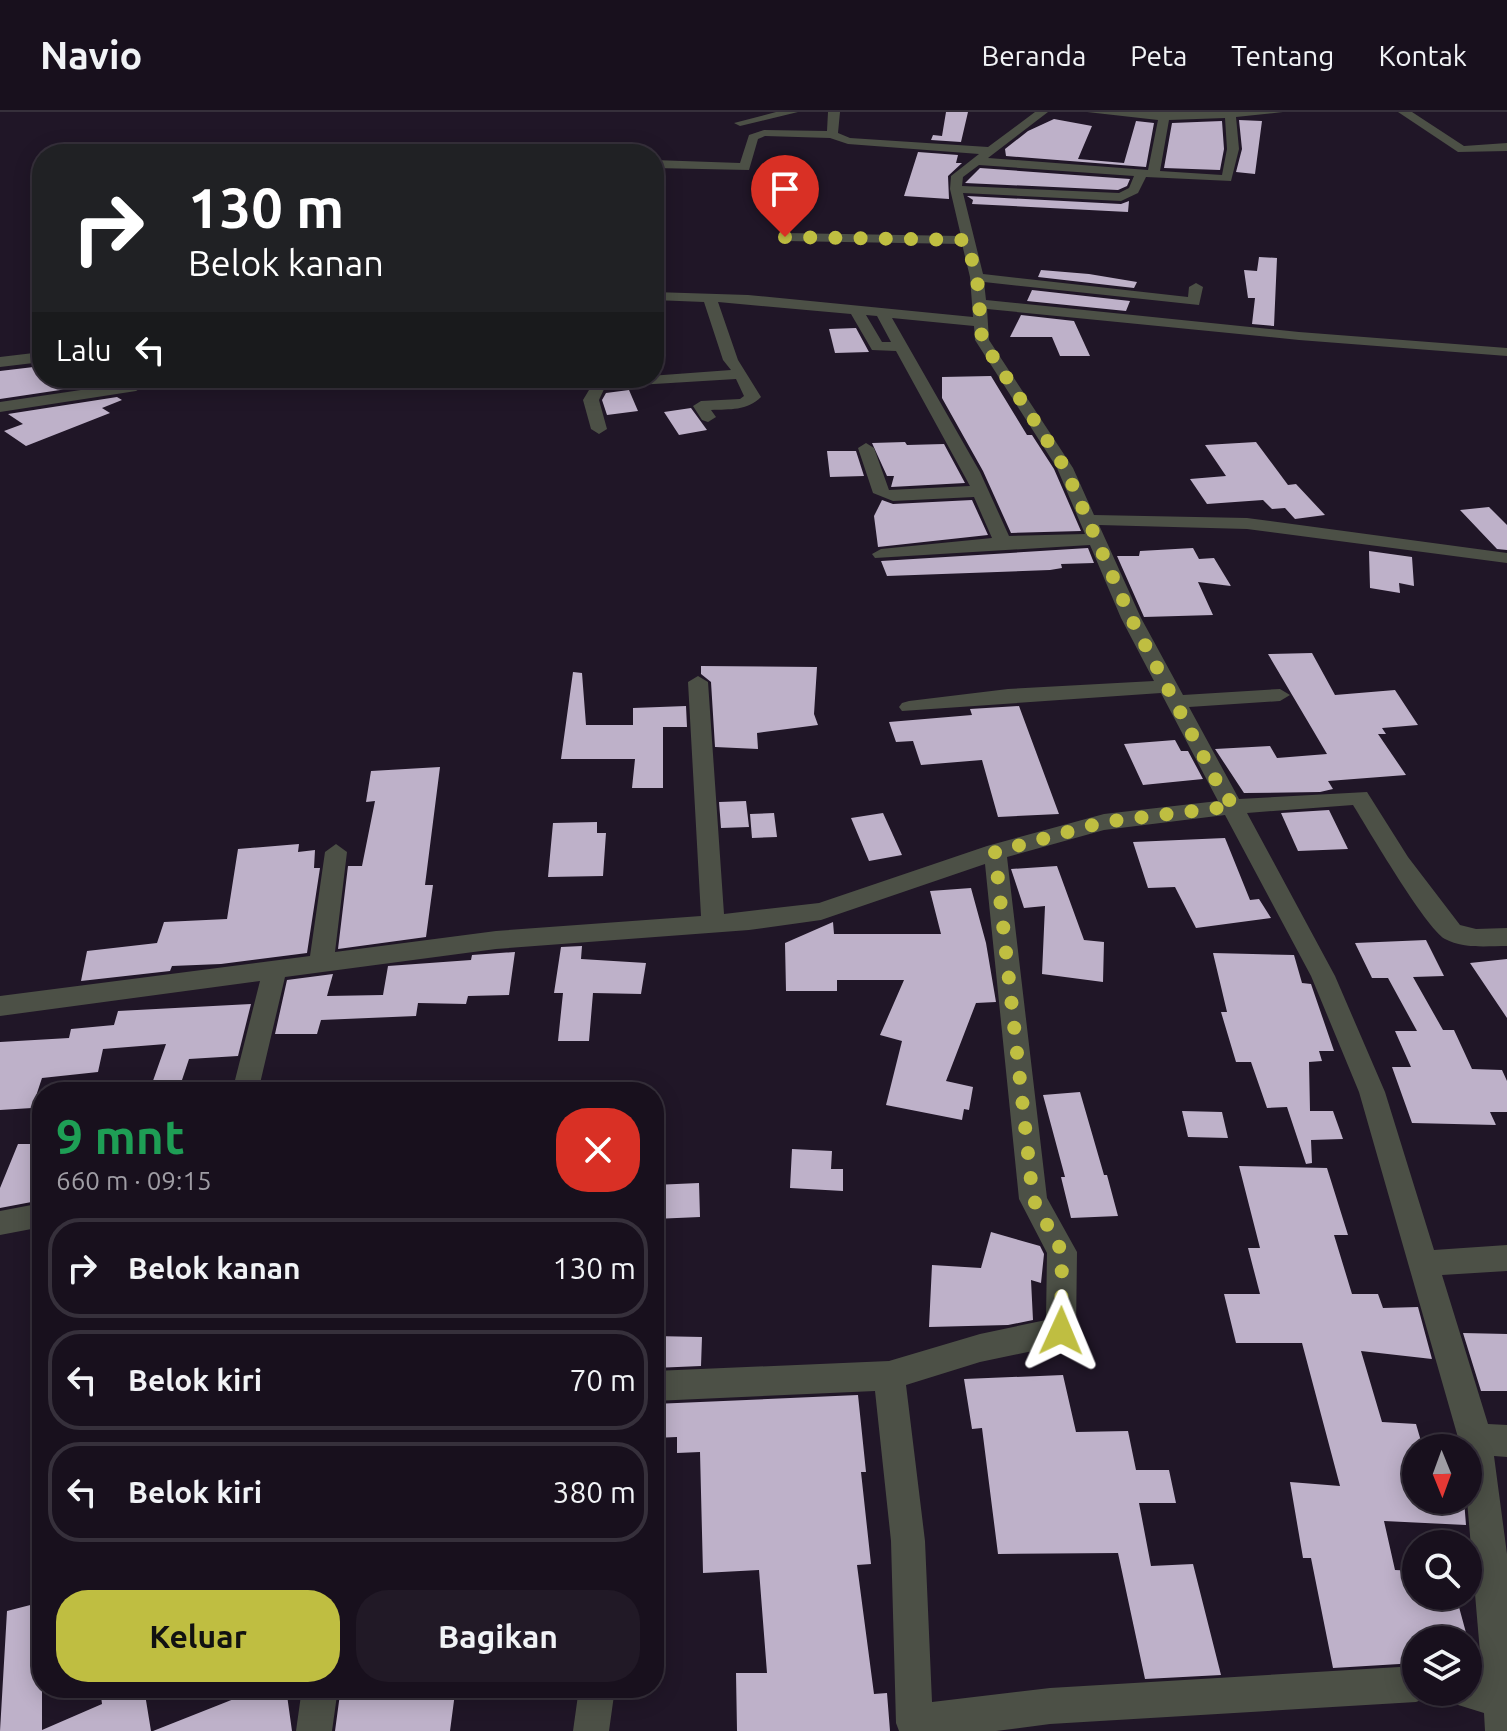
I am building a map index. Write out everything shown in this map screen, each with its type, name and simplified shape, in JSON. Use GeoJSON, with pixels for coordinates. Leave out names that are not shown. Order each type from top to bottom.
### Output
{"type":"FeatureCollection","features":[{"type":"Feature","properties":{"kind":"street"},"geometry":{"type":"LineString","coordinates":[[740,123],[792,112]]}},
{"type":"Feature","properties":{"kind":"street"},"geometry":{"type":"LineString","coordinates":[[832,135],[834,112]]}},
{"type":"Feature","properties":{"kind":"street"},"geometry":{"type":"LineString","coordinates":[[1042,112],[957,176],[956,189],[966,240],[977,277],[982,340],[1044,434],[1094,529],[1131,618],[1323,976],[1372,1092],[1426,1263],[1492,1440],[1495,1596],[1490,1707]]}},
{"type":"Feature","properties":{"kind":"street"},"geometry":{"type":"LineString","coordinates":[[1093,112],[1164,117],[1277,112]]}},
{"type":"Feature","properties":{"kind":"street"},"geometry":{"type":"LineString","coordinates":[[1404,112],[1462,150],[1507,147]]}},
{"type":"Feature","properties":{"kind":"street"},"geometry":{"type":"LineString","coordinates":[[664,165],[738,169],[748,164],[753,137],[757,135],[832,135],[848,141],[1208,180],[1227,178],[1233,149],[1230,114]]}},
{"type":"Feature","properties":{"kind":"street"},"geometry":{"type":"LineString","coordinates":[[956,189],[1121,197],[1134,190],[1148,174],[1164,117]]}},
{"type":"Feature","properties":{"kind":"street"},"geometry":{"type":"LineString","coordinates":[[785,237],[966,240]]}},
{"type":"Feature","properties":{"kind":"street"},"geometry":{"type":"LineString","coordinates":[[977,277],[1194,302],[1196,287]]}},
{"type":"Feature","properties":{"kind":"street"},"geometry":{"type":"LineString","coordinates":[[664,296],[709,297],[883,314],[978,313],[1507,352]]}},
{"type":"Feature","properties":{"kind":"street"},"geometry":{"type":"LineString","coordinates":[[708,417],[701,406],[744,403],[753,397],[731,360],[709,297]]}},
{"type":"Feature","properties":{"kind":"street"},"geometry":{"type":"LineString","coordinates":[[857,311],[877,347],[903,346]]}},
{"type":"Feature","properties":{"kind":"street"},"geometry":{"type":"LineString","coordinates":[[883,314],[981,491],[1003,542]]}},
{"type":"Feature","properties":{"kind":"street"},"geometry":{"type":"LineString","coordinates":[[0,362],[32,358]]}},
{"type":"Feature","properties":{"kind":"street"},"geometry":{"type":"LineString","coordinates":[[664,379],[741,374]]}},
{"type":"Feature","properties":{"kind":"street"},"geometry":{"type":"LineString","coordinates":[[0,407],[123,388]]}},
{"type":"Feature","properties":{"kind":"street"},"geometry":{"type":"LineString","coordinates":[[597,388],[591,400],[599,429]]}},
{"type":"Feature","properties":{"kind":"street"},"geometry":{"type":"LineString","coordinates":[[866,448],[882,493],[893,496],[981,491]]}},
{"type":"Feature","properties":{"kind":"street"},"geometry":{"type":"LineString","coordinates":[[881,554],[1003,542],[1157,516],[1507,558]]}},
{"type":"Feature","properties":{"kind":"street"},"geometry":{"type":"LineString","coordinates":[[698,682],[713,922]]}},
{"type":"Feature","properties":{"kind":"street"},"geometry":{"type":"LineString","coordinates":[[909,707],[1008,695],[1280,695]]}},
{"type":"Feature","properties":{"kind":"street"},"geometry":{"type":"LineString","coordinates":[[0,1006],[496,940],[821,911],[995,852],[1104,822],[1234,806],[1359,797],[1400,863],[1452,932],[1476,938],[1507,937]]}},
{"type":"Feature","properties":{"kind":"street"},"geometry":{"type":"LineString","coordinates":[[321,964],[336,852]]}},
{"type":"Feature","properties":{"kind":"street"},"geometry":{"type":"LineString","coordinates":[[664,1386],[889,1376],[980,1348],[1061,1331],[1062,1252],[1033,1199],[995,852]]}},
{"type":"Feature","properties":{"kind":"street"},"geometry":{"type":"LineString","coordinates":[[247,1082],[275,969]]}},
{"type":"Feature","properties":{"kind":"street"},"geometry":{"type":"LineString","coordinates":[[0,1223],[32,1217]]}},
{"type":"Feature","properties":{"kind":"street"},"geometry":{"type":"LineString","coordinates":[[1426,1263],[1507,1258]]}},
{"type":"Feature","properties":{"kind":"street"},"geometry":{"type":"LineString","coordinates":[[889,1376],[908,1541],[914,1723],[1050,1706],[1402,1685]]}},
{"type":"Feature","properties":{"kind":"street"},"geometry":{"type":"LineString","coordinates":[[314,1731],[319,1698]]}},
{"type":"Feature","properties":{"kind":"street"},"geometry":{"type":"LineString","coordinates":[[591,1731],[596,1698]]}},
{"type":"Feature","properties":{"kind":"building"},"geometry":{"type":"Polygon","coordinates":[[[946,112],[968,112],[961,142],[931,140],[933,135],[942,136],[946,112]]]}},
{"type":"Feature","properties":{"kind":"building"},"geometry":{"type":"Polygon","coordinates":[[[1054,119],[1092,126],[1078,159],[1124,163],[1136,121],[1154,123],[1146,167],[1006,156],[1005,149],[1028,131],[1054,119]]]}},
{"type":"Feature","properties":{"kind":"building"},"geometry":{"type":"Polygon","coordinates":[[[1239,120],[1262,121],[1255,174],[1236,172],[1242,149],[1239,120]]]}},
{"type":"Feature","properties":{"kind":"building"},"geometry":{"type":"Polygon","coordinates":[[[1222,121],[1224,149],[1220,170],[1164,168],[1172,123],[1222,121]]]}},
{"type":"Feature","properties":{"kind":"building"},"geometry":{"type":"Polygon","coordinates":[[[918,152],[958,155],[956,163],[962,163],[948,176],[949,199],[904,196],[918,152]]]}},
{"type":"Feature","properties":{"kind":"building"},"geometry":{"type":"Polygon","coordinates":[[[980,168],[1130,179],[1127,186],[1118,190],[965,183],[980,168]]]}},
{"type":"Feature","properties":{"kind":"building"},"geometry":{"type":"Polygon","coordinates":[[[967,196],[1121,204],[1129,201],[1128,212],[972,204],[973,200],[967,196]]]}},
{"type":"Feature","properties":{"kind":"building"},"geometry":{"type":"Polygon","coordinates":[[[1259,257],[1277,258],[1274,326],[1252,324],[1255,298],[1248,298],[1244,270],[1257,271],[1259,257]]]}},
{"type":"Feature","properties":{"kind":"building"},"geometry":{"type":"Polygon","coordinates":[[[1041,270],[1137,282],[1134,288],[1038,277],[1041,270]]]}},
{"type":"Feature","properties":{"kind":"building"},"geometry":{"type":"Polygon","coordinates":[[[1032,290],[1130,301],[1126,311],[1027,301],[1032,290]]]}},
{"type":"Feature","properties":{"kind":"building"},"geometry":{"type":"Polygon","coordinates":[[[1021,315],[1074,321],[1090,356],[1060,356],[1052,337],[1010,337],[1021,315]]]}},
{"type":"Feature","properties":{"kind":"building"},"geometry":{"type":"Polygon","coordinates":[[[856,328],[869,352],[835,353],[829,329],[856,328]]]}},
{"type":"Feature","properties":{"kind":"building"},"geometry":{"type":"Polygon","coordinates":[[[32,367],[32,388],[74,388],[0,399],[0,371],[32,367]]]}},
{"type":"Feature","properties":{"kind":"building"},"geometry":{"type":"Polygon","coordinates":[[[991,376],[1027,435],[1032,435],[1054,469],[1081,531],[1011,533],[983,471],[942,398],[942,377],[991,376]]]}},
{"type":"Feature","properties":{"kind":"building"},"geometry":{"type":"Polygon","coordinates":[[[629,390],[638,411],[607,415],[602,400],[606,393],[629,390]]]}},
{"type":"Feature","properties":{"kind":"building"},"geometry":{"type":"Polygon","coordinates":[[[117,397],[122,400],[102,408],[110,413],[26,446],[4,431],[23,424],[8,414],[117,397]]]}},
{"type":"Feature","properties":{"kind":"building"},"geometry":{"type":"Polygon","coordinates":[[[691,408],[707,430],[679,435],[664,412],[691,408]]]}},
{"type":"Feature","properties":{"kind":"building"},"geometry":{"type":"Polygon","coordinates":[[[905,442],[907,445],[944,444],[965,483],[891,487],[894,476],[887,476],[872,443],[905,442]]]}},
{"type":"Feature","properties":{"kind":"building"},"geometry":{"type":"Polygon","coordinates":[[[1256,442],[1288,485],[1296,484],[1325,515],[1295,519],[1285,508],[1272,509],[1263,500],[1207,504],[1190,479],[1226,476],[1205,445],[1256,442]]]}},
{"type":"Feature","properties":{"kind":"building"},"geometry":{"type":"Polygon","coordinates":[[[827,451],[856,451],[864,476],[830,477],[827,451]]]}},
{"type":"Feature","properties":{"kind":"building"},"geometry":{"type":"Polygon","coordinates":[[[882,500],[893,504],[972,500],[988,535],[878,547],[874,516],[882,500]]]}},
{"type":"Feature","properties":{"kind":"building"},"geometry":{"type":"Polygon","coordinates":[[[1489,507],[1507,525],[1507,550],[1497,549],[1460,510],[1489,507]]]}},
{"type":"Feature","properties":{"kind":"building"},"geometry":{"type":"Polygon","coordinates":[[[1088,548],[1094,563],[1061,564],[1062,568],[1050,570],[887,576],[881,561],[1088,548]]]}},
{"type":"Feature","properties":{"kind":"building"},"geometry":{"type":"Polygon","coordinates":[[[1193,548],[1199,559],[1214,558],[1231,586],[1198,582],[1213,615],[1144,617],[1117,556],[1139,556],[1140,551],[1193,548]]]}},
{"type":"Feature","properties":{"kind":"building"},"geometry":{"type":"Polygon","coordinates":[[[1369,551],[1412,557],[1414,586],[1399,583],[1400,593],[1370,588],[1369,551]]]}},
{"type":"Feature","properties":{"kind":"building"},"geometry":{"type":"Polygon","coordinates":[[[1312,653],[1335,695],[1395,690],[1418,725],[1382,728],[1386,734],[1378,734],[1406,775],[1328,781],[1333,789],[1320,792],[1244,793],[1215,749],[1270,746],[1277,758],[1327,754],[1268,654],[1312,653]]]}},
{"type":"Feature","properties":{"kind":"building"},"geometry":{"type":"Polygon","coordinates":[[[701,666],[817,667],[814,714],[818,725],[757,733],[758,749],[715,747],[711,682],[701,674],[701,666]]]}},
{"type":"Feature","properties":{"kind":"building"},"geometry":{"type":"Polygon","coordinates":[[[573,672],[582,673],[586,725],[633,725],[633,708],[686,706],[687,727],[663,727],[663,788],[632,788],[635,759],[561,759],[573,672]]]}},
{"type":"Feature","properties":{"kind":"building"},"geometry":{"type":"Polygon","coordinates":[[[1019,706],[1059,814],[998,817],[982,760],[921,765],[913,741],[896,742],[889,722],[972,715],[970,709],[1019,706]]]}},
{"type":"Feature","properties":{"kind":"building"},"geometry":{"type":"Polygon","coordinates":[[[1175,740],[1181,751],[1188,751],[1203,779],[1143,785],[1124,744],[1175,740]]]}},
{"type":"Feature","properties":{"kind":"building"},"geometry":{"type":"Polygon","coordinates":[[[440,767],[425,885],[433,885],[426,937],[338,949],[348,866],[362,866],[375,801],[366,802],[371,771],[440,767]]]}},
{"type":"Feature","properties":{"kind":"building"},"geometry":{"type":"Polygon","coordinates":[[[746,801],[749,827],[721,828],[719,802],[746,801]]]}},
{"type":"Feature","properties":{"kind":"building"},"geometry":{"type":"Polygon","coordinates":[[[1329,810],[1348,849],[1298,851],[1281,813],[1329,810]]]}},
{"type":"Feature","properties":{"kind":"building"},"geometry":{"type":"Polygon","coordinates":[[[774,813],[777,837],[752,838],[750,814],[774,813]]]}},
{"type":"Feature","properties":{"kind":"building"},"geometry":{"type":"Polygon","coordinates":[[[883,813],[902,855],[869,861],[851,818],[883,813]]]}},
{"type":"Feature","properties":{"kind":"building"},"geometry":{"type":"Polygon","coordinates":[[[597,822],[597,833],[606,833],[603,876],[548,877],[553,823],[597,822]]]}},
{"type":"Feature","properties":{"kind":"building"},"geometry":{"type":"Polygon","coordinates":[[[1225,838],[1250,900],[1259,899],[1271,918],[1196,928],[1175,887],[1148,888],[1133,842],[1225,838]]]}},
{"type":"Feature","properties":{"kind":"building"},"geometry":{"type":"Polygon","coordinates":[[[299,844],[298,852],[315,850],[314,868],[320,868],[307,953],[221,964],[172,966],[170,971],[81,981],[87,951],[157,943],[164,922],[227,919],[238,849],[299,844]]]}},
{"type":"Feature","properties":{"kind":"building"},"geometry":{"type":"Polygon","coordinates":[[[1057,866],[1084,940],[1104,942],[1103,982],[1042,974],[1045,906],[1024,908],[1011,869],[1057,866]]]}},
{"type":"Feature","properties":{"kind":"building"},"geometry":{"type":"Polygon","coordinates":[[[971,888],[986,943],[996,1002],[976,1003],[946,1081],[973,1087],[969,1110],[964,1109],[962,1120],[886,1105],[902,1041],[880,1035],[904,980],[837,980],[837,991],[786,991],[785,943],[833,922],[834,934],[941,934],[930,891],[971,888]]]}},
{"type":"Feature","properties":{"kind":"building"},"geometry":{"type":"Polygon","coordinates":[[[1426,940],[1444,976],[1413,977],[1443,1030],[1454,1030],[1472,1069],[1502,1070],[1507,1081],[1507,1112],[1490,1112],[1496,1125],[1412,1123],[1392,1067],[1411,1067],[1395,1031],[1417,1031],[1388,978],[1372,978],[1355,943],[1426,940]]]}},
{"type":"Feature","properties":{"kind":"building"},"geometry":{"type":"Polygon","coordinates":[[[582,946],[581,959],[646,963],[641,994],[593,993],[589,1041],[558,1041],[563,993],[554,993],[561,947],[582,946]]]}},
{"type":"Feature","properties":{"kind":"building"},"geometry":{"type":"Polygon","coordinates":[[[515,952],[509,995],[468,996],[466,1004],[418,1003],[416,1016],[321,1020],[317,1034],[275,1034],[287,980],[333,974],[327,996],[383,995],[388,966],[471,960],[472,955],[515,952]]]}},
{"type":"Feature","properties":{"kind":"building"},"geometry":{"type":"Polygon","coordinates":[[[1213,953],[1294,955],[1302,983],[1311,984],[1334,1051],[1319,1051],[1322,1061],[1309,1062],[1310,1111],[1333,1111],[1343,1139],[1311,1140],[1312,1163],[1306,1164],[1287,1107],[1267,1108],[1251,1062],[1236,1062],[1221,1012],[1227,1012],[1213,953]]]}},
{"type":"Feature","properties":{"kind":"building"},"geometry":{"type":"Polygon","coordinates":[[[1507,959],[1507,1018],[1470,963],[1507,959]]]}},
{"type":"Feature","properties":{"kind":"building"},"geometry":{"type":"Polygon","coordinates":[[[251,1004],[238,1056],[189,1059],[181,1082],[153,1082],[166,1044],[103,1049],[98,1072],[42,1078],[41,1082],[32,1082],[32,1108],[0,1110],[0,1042],[69,1038],[71,1029],[114,1025],[118,1011],[251,1004]]]}},
{"type":"Feature","properties":{"kind":"building"},"geometry":{"type":"Polygon","coordinates":[[[1080,1092],[1118,1216],[1071,1218],[1061,1177],[1065,1177],[1043,1095],[1080,1092]]]}},
{"type":"Feature","properties":{"kind":"building"},"geometry":{"type":"Polygon","coordinates":[[[1182,1111],[1222,1112],[1228,1138],[1188,1137],[1182,1111]]]}},
{"type":"Feature","properties":{"kind":"building"},"geometry":{"type":"Polygon","coordinates":[[[18,1144],[32,1144],[32,1202],[0,1208],[0,1188],[18,1144]]]}},
{"type":"Feature","properties":{"kind":"building"},"geometry":{"type":"Polygon","coordinates":[[[792,1149],[832,1151],[831,1169],[843,1169],[843,1191],[790,1188],[792,1149]]]}},
{"type":"Feature","properties":{"kind":"building"},"geometry":{"type":"Polygon","coordinates":[[[1239,1166],[1327,1168],[1348,1235],[1334,1235],[1352,1294],[1378,1294],[1383,1308],[1418,1307],[1432,1359],[1361,1351],[1382,1422],[1416,1424],[1419,1434],[1402,1434],[1402,1514],[1465,1514],[1466,1525],[1384,1521],[1395,1570],[1402,1570],[1402,1610],[1460,1610],[1464,1626],[1402,1626],[1402,1664],[1333,1668],[1311,1558],[1303,1558],[1290,1482],[1340,1486],[1302,1343],[1236,1343],[1224,1294],[1260,1294],[1248,1248],[1260,1248],[1239,1166]]]}},
{"type":"Feature","properties":{"kind":"building"},"geometry":{"type":"Polygon","coordinates":[[[699,1183],[700,1217],[664,1219],[664,1185],[699,1183]]]}},
{"type":"Feature","properties":{"kind":"building"},"geometry":{"type":"Polygon","coordinates":[[[991,1232],[1040,1246],[1044,1254],[1041,1283],[1031,1280],[1033,1320],[1008,1325],[929,1327],[932,1265],[981,1268],[991,1232]]]}},
{"type":"Feature","properties":{"kind":"building"},"geometry":{"type":"Polygon","coordinates":[[[1463,1333],[1507,1334],[1507,1391],[1481,1391],[1463,1333]]]}},
{"type":"Feature","properties":{"kind":"building"},"geometry":{"type":"Polygon","coordinates":[[[664,1336],[702,1337],[701,1366],[664,1368],[664,1336]]]}},
{"type":"Feature","properties":{"kind":"building"},"geometry":{"type":"Polygon","coordinates":[[[1063,1375],[1076,1432],[1128,1431],[1136,1470],[1169,1470],[1176,1503],[1139,1503],[1151,1566],[1193,1564],[1221,1675],[1145,1679],[1118,1553],[998,1554],[982,1428],[972,1429],[964,1379],[1063,1375]]]}},
{"type":"Feature","properties":{"kind":"building"},"geometry":{"type":"Polygon","coordinates":[[[858,1395],[866,1472],[861,1472],[871,1564],[857,1565],[874,1694],[887,1693],[890,1731],[737,1731],[736,1673],[767,1673],[759,1570],[703,1573],[700,1452],[677,1453],[677,1437],[664,1438],[664,1404],[858,1395]]]}},
{"type":"Feature","properties":{"kind":"building"},"geometry":{"type":"Polygon","coordinates":[[[32,1605],[32,1698],[42,1698],[42,1730],[102,1704],[101,1698],[146,1698],[151,1731],[0,1731],[7,1611],[32,1605]]]}},
{"type":"Feature","properties":{"kind":"building"},"geometry":{"type":"Polygon","coordinates":[[[237,1698],[287,1698],[292,1731],[153,1731],[237,1698]]]}},
{"type":"Feature","properties":{"kind":"building"},"geometry":{"type":"Polygon","coordinates":[[[339,1698],[454,1698],[450,1731],[335,1731],[339,1698]]]}},
{"type":"Feature","properties":{"kind":"route"},"geometry":{"type":"LineString","coordinates":[[785,237],[966,240],[977,277],[978,322],[982,340],[1065,468],[1131,618],[1221,790],[1234,806],[1104,822],[995,852],[1033,1199],[1062,1252],[1061,1331]]}}]}
